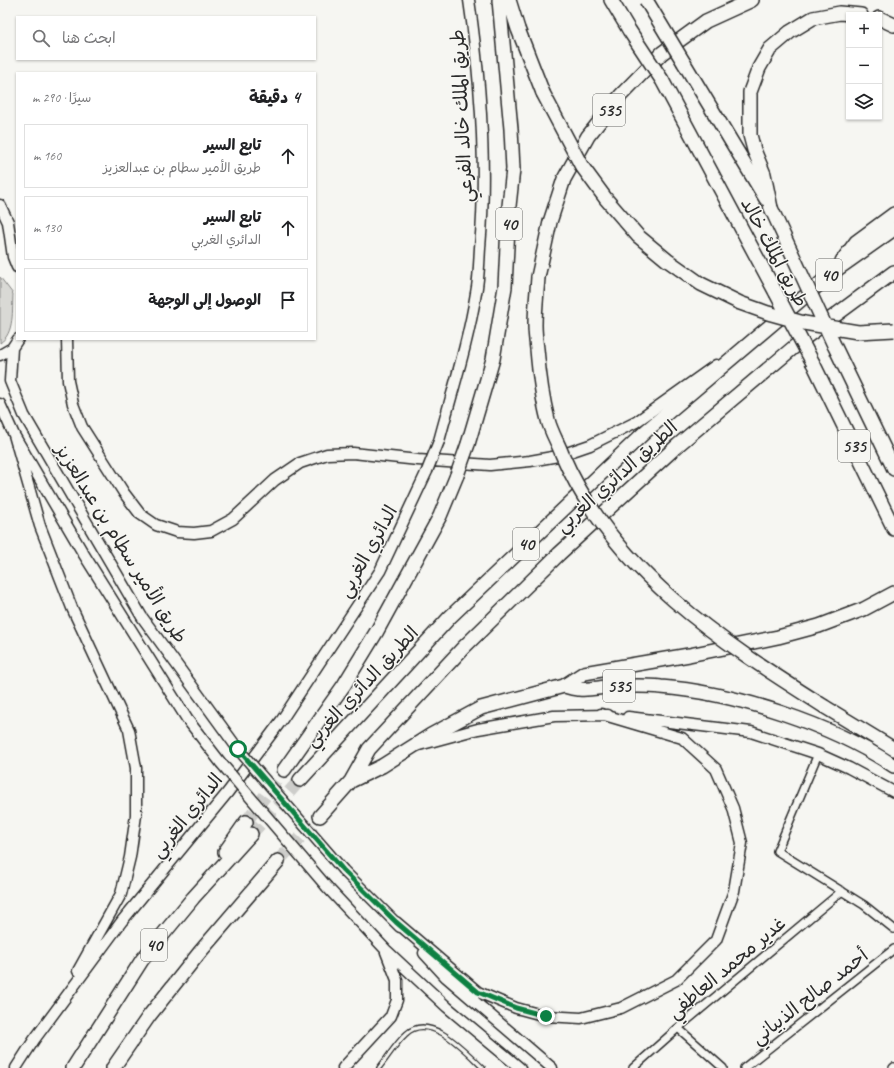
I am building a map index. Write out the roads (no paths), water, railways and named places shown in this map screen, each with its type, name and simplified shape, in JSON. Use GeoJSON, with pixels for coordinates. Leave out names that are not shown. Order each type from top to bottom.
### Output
{"type":"FeatureCollection","features":[{"type":"Feature","properties":{"kind":"highway","name":"الطريق الدائري الغربي"},"geometry":{"type":"LineString","coordinates":[[284,770],[344,685],[377,631],[440,516],[468,444],[493,359],[505,287],[509,206],[513,169],[511,129],[499,0]]}},
{"type":"Feature","properties":{"kind":"highway"},"geometry":{"type":"LineString","coordinates":[[510,0],[518,29],[543,93],[581,165],[606,199],[638,236],[667,260],[701,284],[740,303],[804,323],[858,332],[894,330]]}},
{"type":"Feature","properties":{"kind":"highway","name":"طريق الملك خالد"},"geometry":{"type":"LineString","coordinates":[[611,0],[662,80],[814,363],[894,529]]}},
{"type":"Feature","properties":{"kind":"highway","name":"طريق الملك خالد"},"geometry":{"type":"LineString","coordinates":[[646,0],[771,208],[834,345],[894,469]]}},
{"type":"Feature","properties":{"kind":"highway","name":"535"},"geometry":{"type":"LineString","coordinates":[[752,0],[706,22],[662,53],[621,95],[588,136],[564,179],[550,222],[538,277],[535,326],[539,374],[549,422],[570,471],[590,506],[615,541],[644,572],[686,611],[722,639],[825,707],[894,749]]}},
{"type":"Feature","properties":{"kind":"highway"},"geometry":{"type":"LineString","coordinates":[[771,208],[764,174],[754,150],[750,135],[750,92],[759,68],[770,48],[790,32],[813,18],[840,13],[846,14]]}},
{"type":"Feature","properties":{"kind":"highway"},"geometry":{"type":"LineString","coordinates":[[882,19],[894,25]]}},
{"type":"Feature","properties":{"kind":"highway","name":"40"},"geometry":{"type":"LineString","coordinates":[[836,270],[856,242],[894,214]]}},
{"type":"Feature","properties":{"kind":"highway","name":"40"},"geometry":{"type":"LineString","coordinates":[[769,326],[836,270],[894,229]]}},
{"type":"Feature","properties":{"kind":"highway","name":"الطريق الدائري الغربي"},"geometry":{"type":"LineString","coordinates":[[320,816],[351,781],[369,749],[463,648],[548,565],[672,450],[806,337],[894,272]]}},
{"type":"Feature","properties":{"kind":"highway","name":"الطريق الدائري الغربي"},"geometry":{"type":"LineString","coordinates":[[300,780],[450,617],[646,431],[769,326]]}},
{"type":"Feature","properties":{"kind":"highway","name":"535"},"geometry":{"type":"LineString","coordinates":[[351,781],[382,766],[432,735],[481,708],[564,686],[584,673],[689,655],[778,637],[819,626],[864,609],[894,593]]}},
{"type":"Feature","properties":{"kind":"highway","name":"535"},"geometry":{"type":"LineString","coordinates":[[564,686],[578,690],[626,686],[659,686],[686,689],[719,696],[776,711],[824,729],[877,754],[894,766]]}},
{"type":"Feature","properties":{"kind":"highway","name":"40"},"geometry":{"type":"LineString","coordinates":[[73,1068],[142,960],[249,828]]}},
{"type":"Feature","properties":{"kind":"highway","name":"40"},"geometry":{"type":"LineString","coordinates":[[113,1068],[153,1010],[200,952],[278,862]]}},
{"type":"Feature","properties":{"kind":"street","name":"طريق الملك خالد الفرعي"},"geometry":{"type":"LineString","coordinates":[[428,471],[439,440],[459,369],[477,293],[483,213],[483,129],[477,54],[469,0]]}},
{"type":"Feature","properties":{"kind":"street"},"geometry":{"type":"LineString","coordinates":[[0,205],[8,222],[15,259]]}},
{"type":"Feature","properties":{"kind":"street"},"geometry":{"type":"LineString","coordinates":[[67,340],[68,381],[73,404],[82,427],[124,493],[140,514],[156,525],[177,532],[194,533],[211,531],[233,519],[275,480],[300,463],[327,454],[352,453],[418,460],[490,465],[530,461],[558,456],[590,445],[636,422],[769,326]]}},
{"type":"Feature","properties":{"kind":"street"},"geometry":{"type":"LineString","coordinates":[[0,355],[12,348],[17,340]]}},
{"type":"Feature","properties":{"kind":"street","name":"طريق الأمير سطام بن عبدالعزيز"},"geometry":{"type":"LineString","coordinates":[[12,348],[10,381],[24,415],[142,616],[238,749],[343,870],[396,922],[446,977],[552,1068]]}},
{"type":"Feature","properties":{"kind":"street","name":"طريق الأمير سطام بن عبدالعزيز"},"geometry":{"type":"LineString","coordinates":[[0,404],[14,435],[83,553],[187,720],[221,763],[327,886],[386,950],[447,1007],[520,1068]]}},
{"type":"Feature","properties":{"kind":"street"},"geometry":{"type":"LineString","coordinates":[[14,435],[40,526],[72,608],[129,730],[136,768],[136,815],[130,857],[122,894],[56,1011]]}},
{"type":"Feature","properties":{"kind":"street","name":"الدائري الغربي"},"geometry":{"type":"LineString","coordinates":[[16,1068],[122,921],[228,792],[281,721],[380,571],[428,471]]}},
{"type":"Feature","properties":{"kind":"street"},"geometry":{"type":"LineString","coordinates":[[396,922],[478,992],[516,1008],[546,1016],[581,1018],[621,1008],[676,980],[716,940],[734,891],[742,843],[733,808],[716,769],[682,738],[601,714]]}},
{"type":"Feature","properties":{"kind":"street"},"geometry":{"type":"LineString","coordinates":[[411,748],[478,729],[554,716],[601,714],[751,732],[818,754],[849,768],[894,792]]}},
{"type":"Feature","properties":{"kind":"street"},"geometry":{"type":"LineString","coordinates":[[818,754],[777,851],[864,905],[894,929]]}},
{"type":"Feature","properties":{"kind":"street","name":"غدير محمد العاطفي"},"geometry":{"type":"LineString","coordinates":[[633,1068],[678,1028],[842,891]]}},
{"type":"Feature","properties":{"kind":"street","name":"أحمد صالح الذبياني"},"geometry":{"type":"LineString","coordinates":[[744,1068],[894,949]]}},
{"type":"Feature","properties":{"kind":"street"},"geometry":{"type":"LineString","coordinates":[[343,1068],[391,1016],[397,1000],[397,980],[386,950]]}},
{"type":"Feature","properties":{"kind":"street"},"geometry":{"type":"LineString","coordinates":[[678,1028],[723,1068]]}},
{"type":"Feature","properties":{"kind":"lane"},"geometry":{"type":"LineString","coordinates":[[379,1068],[406,1034],[416,1027],[423,1026],[436,1030],[454,1042],[483,1068]]}},
{"type":"Feature","properties":{"kind":"tunnel"},"geometry":{"type":"LineString","coordinates":[[246,822],[284,770]]}},
{"type":"Feature","properties":{"kind":"tunnel"},"geometry":{"type":"LineString","coordinates":[[251,834],[300,780]]}},
{"type":"Feature","properties":{"kind":"tunnel"},"geometry":{"type":"LineString","coordinates":[[278,861],[320,816]]}}]}
